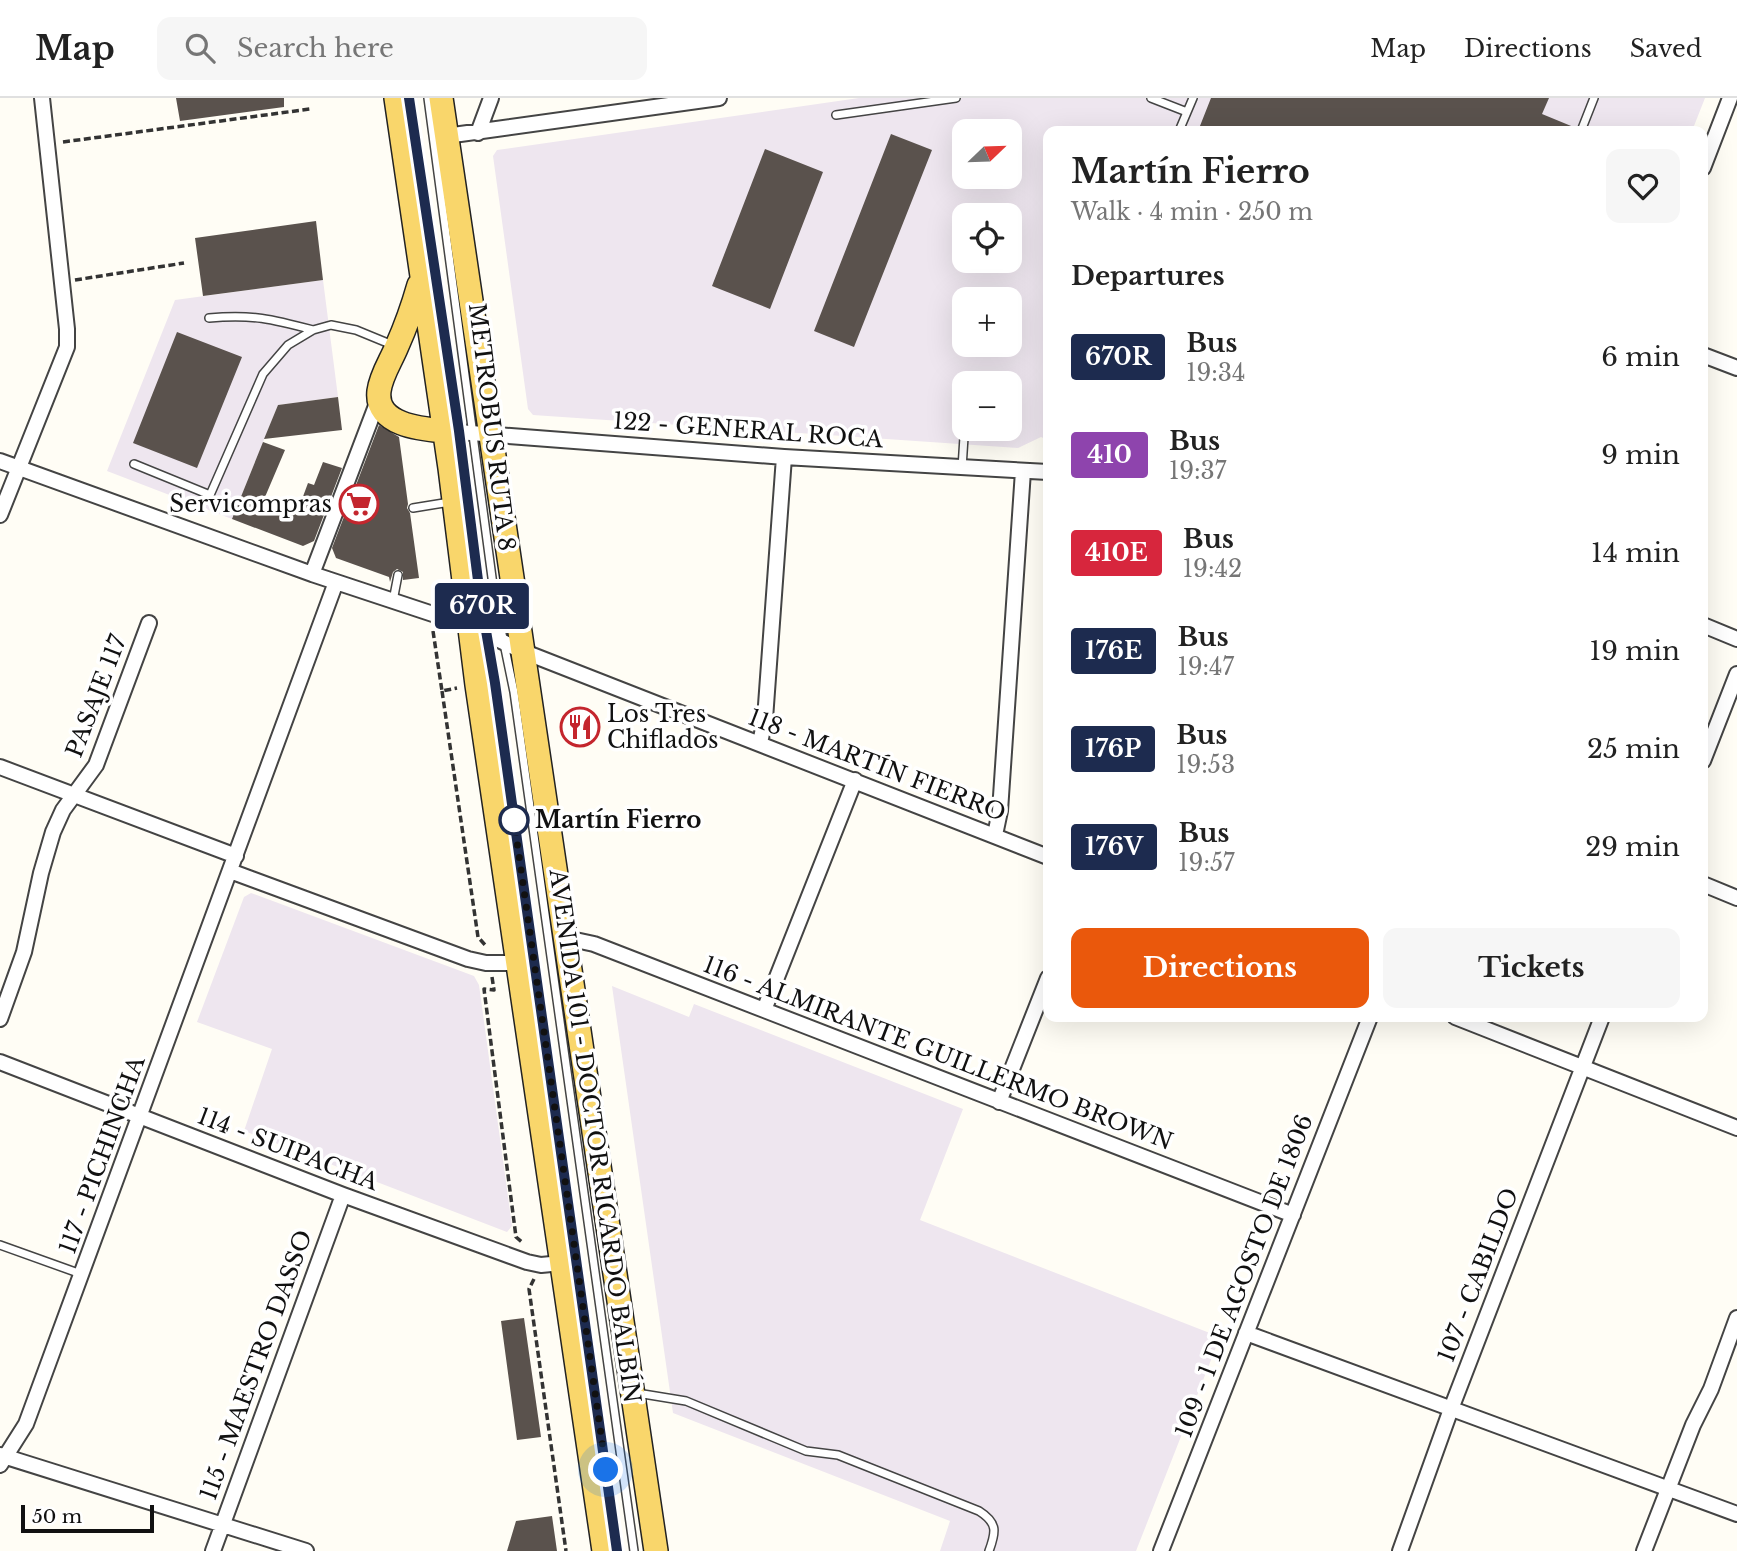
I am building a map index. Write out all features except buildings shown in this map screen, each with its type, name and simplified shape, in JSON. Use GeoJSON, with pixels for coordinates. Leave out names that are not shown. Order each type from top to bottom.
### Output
{"type":"FeatureCollection","features":[{"type":"Feature","properties":{"kind":"main road","name":"AVENIDA 101 - DOCTOR RICARDO BALBÍN"},"geometry":{"type":"LineString","coordinates":[[396,98],[421,279],[467,432],[513,647],[566,938],[656,1551]]}},
{"type":"Feature","properties":{"kind":"main road","name":"AVENIDA 101 - DOCTOR RICARDO BALBÍN"},"geometry":{"type":"LineString","coordinates":[[441,98],[467,432],[454,501],[478,630],[517,963],[604,1551]]}},
{"type":"Feature","properties":{"kind":"main road"},"geometry":{"type":"LineString","coordinates":[[421,279],[414,303],[382,378],[379,398],[383,410],[394,420],[408,426],[467,432]]}},
{"type":"Feature","properties":{"kind":"street"},"geometry":{"type":"LineString","coordinates":[[0,515],[67,347],[68,329],[42,98]]}},
{"type":"Feature","properties":{"kind":"street"},"geometry":{"type":"LineString","coordinates":[[478,133],[491,98]]}},
{"type":"Feature","properties":{"kind":"street"},"geometry":{"type":"LineString","coordinates":[[1708,155],[1730,98]]}},
{"type":"Feature","properties":{"kind":"street"},"geometry":{"type":"LineString","coordinates":[[446,136],[710,99]]}},
{"type":"Feature","properties":{"kind":"street"},"geometry":{"type":"LineString","coordinates":[[1708,357],[1737,368]]}},
{"type":"Feature","properties":{"kind":"street"},"geometry":{"type":"LineString","coordinates":[[312,574],[379,398]]}},
{"type":"Feature","properties":{"kind":"street","name":"122 - GENERAL ROCA"},"geometry":{"type":"LineString","coordinates":[[467,432],[784,457],[1043,472]]}},
{"type":"Feature","properties":{"kind":"street"},"geometry":{"type":"LineString","coordinates":[[760,743],[765,719],[784,457]]}},
{"type":"Feature","properties":{"kind":"street","name":"118 - MARTÍN FIERRO"},"geometry":{"type":"LineString","coordinates":[[0,461],[312,574],[478,630],[513,647],[1043,855]]}},
{"type":"Feature","properties":{"kind":"street"},"geometry":{"type":"LineString","coordinates":[[995,835],[1000,811],[1023,471]]}},
{"type":"Feature","properties":{"kind":"street","name":"117 - PICHINCHA"},"geometry":{"type":"LineString","coordinates":[[2,1459],[26,1424],[336,582]]}},
{"type":"Feature","properties":{"kind":"street","name":"PASAJE 117"},"geometry":{"type":"LineString","coordinates":[[0,1019],[24,951],[53,832],[64,810],[96,765],[149,623]]}},
{"type":"Feature","properties":{"kind":"street"},"geometry":{"type":"LineString","coordinates":[[1708,627],[1737,639]]}},
{"type":"Feature","properties":{"kind":"street"},"geometry":{"type":"LineString","coordinates":[[1708,748],[1737,674]]}},
{"type":"Feature","properties":{"kind":"street"},"geometry":{"type":"LineString","coordinates":[[0,767],[236,856]]}},
{"type":"Feature","properties":{"kind":"street"},"geometry":{"type":"LineString","coordinates":[[764,1010],[855,780]]}},
{"type":"Feature","properties":{"kind":"street"},"geometry":{"type":"LineString","coordinates":[[230,871],[468,959],[490,963],[517,963]]}},
{"type":"Feature","properties":{"kind":"street"},"geometry":{"type":"LineString","coordinates":[[1708,886],[1737,898]]}},
{"type":"Feature","properties":{"kind":"street","name":"116 - ALMIRANTE GUILLERMO BROWN"},"geometry":{"type":"LineString","coordinates":[[566,938],[594,944],[1293,1215]]}},
{"type":"Feature","properties":{"kind":"street"},"geometry":{"type":"LineString","coordinates":[[999,1102],[1043,991]]}},
{"type":"Feature","properties":{"kind":"street","name":"109 - 1 DE AGOSTO DE 1806"},"geometry":{"type":"LineString","coordinates":[[1161,1551],[1368,1022]]}},
{"type":"Feature","properties":{"kind":"street"},"geometry":{"type":"LineString","coordinates":[[1467,1022],[1737,1128]]}},
{"type":"Feature","properties":{"kind":"street","name":"107 - CABILDO"},"geometry":{"type":"LineString","coordinates":[[1400,1551],[1451,1409],[1600,1022]]}},
{"type":"Feature","properties":{"kind":"street","name":"114 - SUIPACHA"},"geometry":{"type":"LineString","coordinates":[[0,1062],[343,1195],[532,1263],[562,1263]]}},
{"type":"Feature","properties":{"kind":"street","name":"115 - MAESTRO DASSO"},"geometry":{"type":"LineString","coordinates":[[213,1551],[343,1195]]}},
{"type":"Feature","properties":{"kind":"street"},"geometry":{"type":"LineString","coordinates":[[1644,1551],[1693,1425],[1711,1389],[1737,1318]]}},
{"type":"Feature","properties":{"kind":"street"},"geometry":{"type":"LineString","coordinates":[[1246,1333],[1737,1514]]}},
{"type":"Feature","properties":{"kind":"street"},"geometry":{"type":"LineString","coordinates":[[2,1459],[306,1551]]}},
{"type":"Feature","properties":{"kind":"lane","name":"METROBUS RUTA 8"},"geometry":{"type":"LineString","coordinates":[[409,98],[467,432]]}},
{"type":"Feature","properties":{"kind":"lane","name":"METROBUS RUTA 8"},"geometry":{"type":"LineString","coordinates":[[428,98],[467,432],[478,630],[495,683],[617,1551]]}},
{"type":"Feature","properties":{"kind":"lane"},"geometry":{"type":"LineString","coordinates":[[836,115],[956,98]]}},
{"type":"Feature","properties":{"kind":"lane"},"geometry":{"type":"LineString","coordinates":[[1151,98],[1187,112]]}},
{"type":"Feature","properties":{"kind":"lane"},"geometry":{"type":"LineString","coordinates":[[1181,126],[1192,98]]}},
{"type":"Feature","properties":{"kind":"lane"},"geometry":{"type":"LineString","coordinates":[[1583,126],[1594,98]]}},
{"type":"Feature","properties":{"kind":"lane"},"geometry":{"type":"LineString","coordinates":[[209,318],[256,316],[313,330]]}},
{"type":"Feature","properties":{"kind":"lane"},"geometry":{"type":"LineString","coordinates":[[134,464],[210,495],[263,374],[288,345],[313,330],[331,325],[397,346]]}},
{"type":"Feature","properties":{"kind":"lane"},"geometry":{"type":"LineString","coordinates":[[961,468],[964,441]]}},
{"type":"Feature","properties":{"kind":"lane"},"geometry":{"type":"LineString","coordinates":[[413,509],[454,501]]}},
{"type":"Feature","properties":{"kind":"lane"},"geometry":{"type":"LineString","coordinates":[[393,601],[398,575]]}},
{"type":"Feature","properties":{"kind":"lane"},"geometry":{"type":"LineString","coordinates":[[513,647],[514,692],[634,1551]]}},
{"type":"Feature","properties":{"kind":"lane"},"geometry":{"type":"LineString","coordinates":[[0,1245],[82,1274]]}},
{"type":"Feature","properties":{"kind":"lane"},"geometry":{"type":"LineString","coordinates":[[633,1392],[687,1401],[806,1451],[838,1455],[979,1511],[990,1518],[993,1524],[995,1535],[989,1551]]}},
{"type":"Feature","properties":{"kind":"path"},"geometry":{"type":"LineString","coordinates":[[47,144],[310,109]]}},
{"type":"Feature","properties":{"kind":"path"},"geometry":{"type":"LineString","coordinates":[[62,282],[184,263]]}},
{"type":"Feature","properties":{"kind":"path"},"geometry":{"type":"LineString","coordinates":[[442,691],[478,937],[489,948],[494,990],[484,989],[516,1237],[530,1250],[535,1281],[530,1289],[566,1551]]}},
{"type":"Feature","properties":{"kind":"shaded area"},"geometry":{"type":"Polygon","coordinates":[[[859,98],[1705,98],[1694,126],[1043,126],[1043,438],[1018,448],[533,415],[528,409],[493,156],[497,150],[859,98]]]}},
{"type":"Feature","properties":{"kind":"shaded area"},"geometry":{"type":"Polygon","coordinates":[[[323,280],[338,397],[278,405],[232,519],[107,471],[175,300],[323,280]]]}},
{"type":"Feature","properties":{"kind":"shaded area"},"geometry":{"type":"Polygon","coordinates":[[[251,893],[474,976],[479,985],[512,1226],[507,1232],[244,1131],[272,1049],[197,1022],[244,897],[251,893]]]}},
{"type":"Feature","properties":{"kind":"shaded area"},"geometry":{"type":"Polygon","coordinates":[[[612,986],[689,1017],[694,1004],[963,1109],[920,1220],[1220,1337],[1136,1551],[940,1551],[950,1521],[673,1413],[612,986]]]}},
{"type":"Feature","properties":{"kind":"bus line","name":"670R"},"geometry":{"type":"LineString","coordinates":[[409,98],[459,431],[480,596],[495,683],[617,1551]]}},
{"type":"Feature","properties":{"kind":"place","name":"Servicompras"},"geometry":{"type":"Point","coordinates":[359,504]}},
{"type":"Feature","properties":{"kind":"place","name":"Los Tres Chiflados"},"geometry":{"type":"Point","coordinates":[580,727]}},
{"type":"Feature","properties":{"kind":"place","name":"Martín Fierro"},"geometry":{"type":"Point","coordinates":[514,820]}},
{"type":"Feature","properties":{"kind":"route"},"geometry":{"type":"LineString","coordinates":[[514,820],[606,1470]]}}]}
